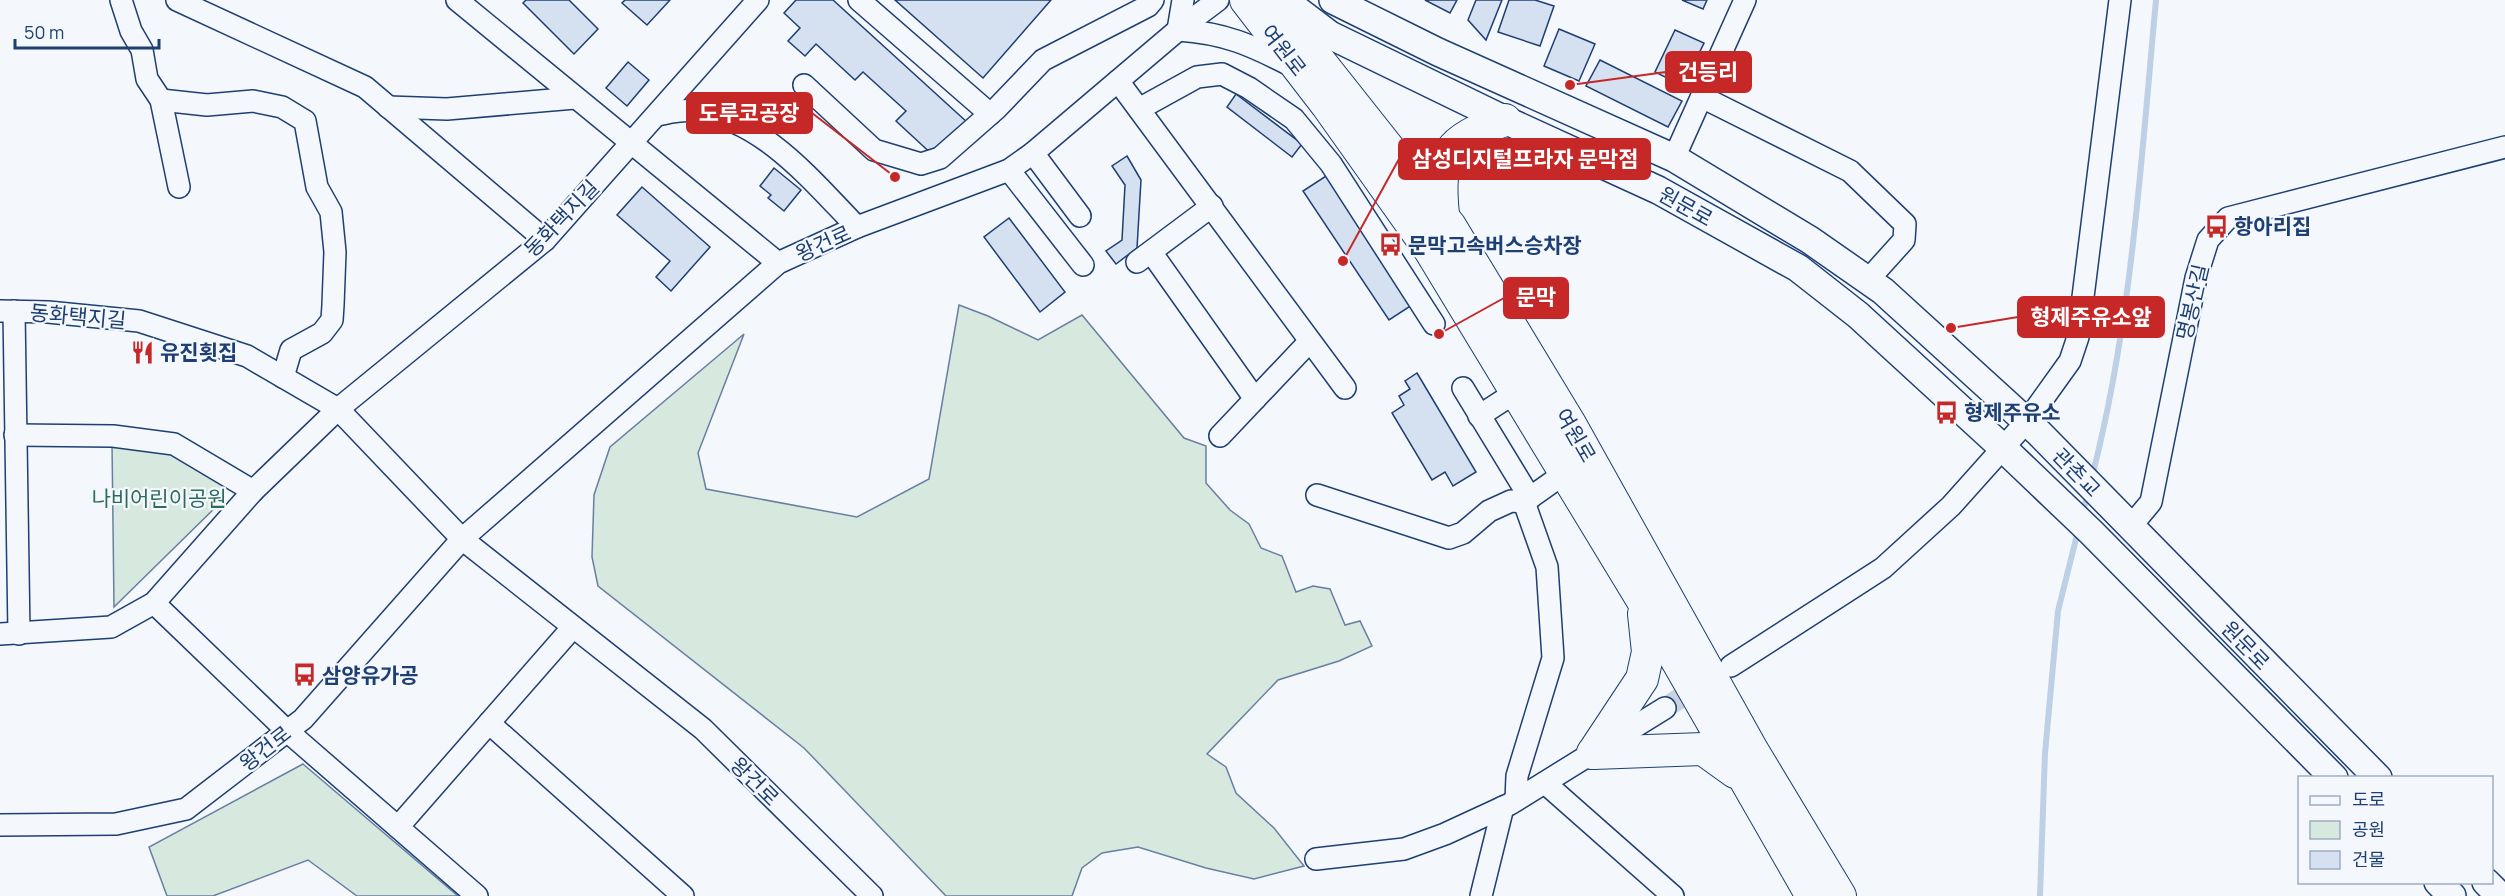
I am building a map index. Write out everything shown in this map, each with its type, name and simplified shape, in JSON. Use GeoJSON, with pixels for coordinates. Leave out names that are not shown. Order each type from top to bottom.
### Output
{"type":"FeatureCollection","features":[{"type":"Feature","properties":{"kind":"highway","name":"여원로"},"geometry":{"type":"LineString","coordinates":[[1246,0],[1300,70],[1430,250],[1643,601],[1742,778],[1812,896]]}},
{"type":"Feature","properties":{"kind":"highway","name":"여원로"},"geometry":{"type":"LineString","coordinates":[[1271,0],[1443,215],[1570,424],[1752,750],[1840,896]]}},
{"type":"Feature","properties":{"kind":"highway"},"geometry":{"type":"LineString","coordinates":[[1443,215],[1440,180],[1444,162],[1456,143],[1477,130],[1505,120]]}},
{"type":"Feature","properties":{"kind":"highway"},"geometry":{"type":"LineString","coordinates":[[1593,753],[1642,680],[1648,652],[1643,601]]}},
{"type":"Feature","properties":{"kind":"highway"},"geometry":{"type":"LineString","coordinates":[[1593,753],[1703,749],[1742,778]]}},
{"type":"Feature","properties":{"kind":"main road","name":"원문로"},"geometry":{"type":"LineString","coordinates":[[1284,0],[1330,35],[1505,120],[1658,189],[1798,268],[1858,315],[2009,453]]}},
{"type":"Feature","properties":{"kind":"main road","name":"원문로"},"geometry":{"type":"LineString","coordinates":[[1333,0],[1438,52],[1674,158],[1810,240],[1883,291],[2033,427]]}},
{"type":"Feature","properties":{"kind":"main road"},"geometry":{"type":"LineString","coordinates":[[1658,189],[1674,158]]}},
{"type":"Feature","properties":{"kind":"main road","name":"관촌교"},"geometry":{"type":"LineString","coordinates":[[2033,427],[2123,519]]}},
{"type":"Feature","properties":{"kind":"main road","name":"관촌교"},"geometry":{"type":"LineString","coordinates":[[2009,453],[2100,541]]}},
{"type":"Feature","properties":{"kind":"main road","name":"원문로"},"geometry":{"type":"LineString","coordinates":[[2123,519],[2377,776]]}},
{"type":"Feature","properties":{"kind":"main road"},"geometry":{"type":"LineString","coordinates":[[2100,541],[2123,519]]}},
{"type":"Feature","properties":{"kind":"main road","name":"원문로"},"geometry":{"type":"LineString","coordinates":[[2100,541],[2333,776]]}},
{"type":"Feature","properties":{"kind":"main road"},"geometry":{"type":"LineString","coordinates":[[2440,884],[2452,896]]}},
{"type":"Feature","properties":{"kind":"main road"},"geometry":{"type":"LineString","coordinates":[[2488,884],[2500,896]]}},
{"type":"Feature","properties":{"kind":"street"},"geometry":{"type":"LineString","coordinates":[[121,0],[131,31],[142,50],[147,79],[161,100],[178,187]]}},
{"type":"Feature","properties":{"kind":"street"},"geometry":{"type":"LineString","coordinates":[[177,0],[364,87],[545,240]]}},
{"type":"Feature","properties":{"kind":"street"},"geometry":{"type":"LineString","coordinates":[[457,0],[778,263]]}},
{"type":"Feature","properties":{"kind":"street","name":"동화택지길"},"geometry":{"type":"LineString","coordinates":[[462,539],[338,409],[247,356],[139,321],[7,311],[15,435],[10,634],[111,627],[154,603],[253,491],[338,409],[545,240],[758,0]]}},
{"type":"Feature","properties":{"kind":"street"},"geometry":{"type":"LineString","coordinates":[[859,0],[990,114]]}},
{"type":"Feature","properties":{"kind":"street"},"geometry":{"type":"LineString","coordinates":[[804,85],[874,150],[921,164],[940,158],[990,114],[1043,60],[1148,6],[1153,0]]}},
{"type":"Feature","properties":{"kind":"street"},"geometry":{"type":"LineString","coordinates":[[1183,0],[1178,30],[1205,32],[1246,42],[1300,70]]}},
{"type":"Feature","properties":{"kind":"street","name":"왕건로"},"geometry":{"type":"LineString","coordinates":[[0,825],[116,824],[186,809],[303,719],[462,539],[778,263],[857,227],[1009,170],[1033,153],[1178,30],[1218,0]]}},
{"type":"Feature","properties":{"kind":"street"},"geometry":{"type":"LineString","coordinates":[[1674,158],[1745,0]]}},
{"type":"Feature","properties":{"kind":"street"},"geometry":{"type":"LineString","coordinates":[[1731,666],[1883,568],[2009,453],[2033,427],[2070,361],[2078,337],[2120,0]]}},
{"type":"Feature","properties":{"kind":"street"},"geometry":{"type":"LineString","coordinates":[[1139,109],[1197,77],[1222,74],[1249,88],[1294,119],[1331,164],[1434,324]]}},
{"type":"Feature","properties":{"kind":"street"},"geometry":{"type":"LineString","coordinates":[[1118,81],[1345,388]]}},
{"type":"Feature","properties":{"kind":"street"},"geometry":{"type":"LineString","coordinates":[[1702,97],[1850,171],[1905,224],[1904,240],[1868,280]]}},
{"type":"Feature","properties":{"kind":"street"},"geometry":{"type":"LineString","coordinates":[[388,107],[447,109],[574,98]]}},
{"type":"Feature","properties":{"kind":"street"},"geometry":{"type":"LineString","coordinates":[[161,100],[207,105],[253,101],[282,108],[305,121],[317,187],[331,212],[335,252],[332,320],[322,333],[291,350],[283,377]]}},
{"type":"Feature","properties":{"kind":"street"},"geometry":{"type":"LineString","coordinates":[[657,115],[693,110],[734,121],[796,164],[857,227]]}},
{"type":"Feature","properties":{"kind":"street","name":"명봉산길"},"geometry":{"type":"LineString","coordinates":[[2123,519],[2151,502],[2196,278],[2208,240],[2228,218],[2505,147]]}},
{"type":"Feature","properties":{"kind":"street"},"geometry":{"type":"LineString","coordinates":[[1033,153],[1080,216]]}},
{"type":"Feature","properties":{"kind":"street"},"geometry":{"type":"LineString","coordinates":[[1009,170],[1083,265]]}},
{"type":"Feature","properties":{"kind":"street"},"geometry":{"type":"LineString","coordinates":[[1212,206],[1144,257],[1256,399]]}},
{"type":"Feature","properties":{"kind":"street"},"geometry":{"type":"LineString","coordinates":[[1220,436],[1309,342]]}},
{"type":"Feature","properties":{"kind":"street"},"geometry":{"type":"LineString","coordinates":[[1463,388],[1527,500],[1546,567],[1553,658],[1481,896]]}},
{"type":"Feature","properties":{"kind":"street"},"geometry":{"type":"LineString","coordinates":[[1479,416],[1516,392]]}},
{"type":"Feature","properties":{"kind":"street"},"geometry":{"type":"LineString","coordinates":[[15,435],[113,436],[174,444],[253,491]]}},
{"type":"Feature","properties":{"kind":"street"},"geometry":{"type":"LineString","coordinates":[[1317,495],[1449,538],[1463,533],[1489,511],[1511,501],[1527,500],[1565,473]]}},
{"type":"Feature","properties":{"kind":"street","name":"왕건로"},"geometry":{"type":"LineString","coordinates":[[462,539],[703,729],[872,896]]}},
{"type":"Feature","properties":{"kind":"street"},"geometry":{"type":"LineString","coordinates":[[154,603],[286,730],[477,896]]}},
{"type":"Feature","properties":{"kind":"street"},"geometry":{"type":"LineString","coordinates":[[398,827],[573,627]]}},
{"type":"Feature","properties":{"kind":"street"},"geometry":{"type":"LineString","coordinates":[[1316,859],[1404,849],[1445,834],[1510,803],[1545,783],[1665,708]]}},
{"type":"Feature","properties":{"kind":"street"},"geometry":{"type":"LineString","coordinates":[[489,723],[683,896]]}},
{"type":"Feature","properties":{"kind":"street"},"geometry":{"type":"LineString","coordinates":[[1545,783],[1673,896]]}},
{"type":"Feature","properties":{"kind":"green space"},"geometry":{"type":"Polygon","coordinates":[[[959,305],[1038,340],[1082,315],[1184,438],[1206,446],[1206,483],[1230,510],[1249,524],[1261,548],[1282,556],[1296,592],[1313,586],[1330,589],[1345,625],[1360,621],[1372,646],[1339,661],[1278,680],[1207,754],[1226,767],[1236,793],[1274,828],[1304,866],[1254,879],[1206,868],[1138,847],[1102,853],[1082,868],[1072,896],[946,896],[804,748],[598,586],[592,557],[594,495],[610,447],[744,334],[698,453],[706,489],[857,517],[929,479],[959,305]]]}},
{"type":"Feature","properties":{"kind":"green space","name":"나비어린이공원"},"geometry":{"type":"Polygon","coordinates":[[[112,442],[159,449],[188,458],[224,482],[225,498],[114,607],[112,442]]]}},
{"type":"Feature","properties":{"kind":"green space"},"geometry":{"type":"Polygon","coordinates":[[[303,764],[458,896],[357,896],[308,860],[213,896],[167,896],[149,847],[303,764]]]}},
{"type":"Feature","properties":{"kind":"building"},"geometry":{"type":"Polygon","coordinates":[[[526,0],[569,0],[598,29],[574,54],[523,3],[526,0]]]}},
{"type":"Feature","properties":{"kind":"building"},"geometry":{"type":"Polygon","coordinates":[[[625,0],[670,0],[647,25],[622,3],[625,0]]]}},
{"type":"Feature","properties":{"kind":"building"},"geometry":{"type":"Polygon","coordinates":[[[796,0],[833,0],[968,123],[936,158],[896,121],[906,111],[863,72],[855,80],[816,44],[805,56],[788,41],[800,28],[784,13],[796,0]]]}},
{"type":"Feature","properties":{"kind":"building"},"geometry":{"type":"Polygon","coordinates":[[[895,0],[1051,0],[983,78],[895,0]]]}},
{"type":"Feature","properties":{"kind":"building"},"geometry":{"type":"Polygon","coordinates":[[[1425,0],[1457,0],[1450,13],[1425,0]]]}},
{"type":"Feature","properties":{"kind":"building"},"geometry":{"type":"Polygon","coordinates":[[[1476,0],[1502,0],[1486,40],[1468,20],[1476,0]]]}},
{"type":"Feature","properties":{"kind":"building"},"geometry":{"type":"Polygon","coordinates":[[[1509,0],[1535,0],[1554,6],[1540,46],[1498,32],[1509,0]]]}},
{"type":"Feature","properties":{"kind":"building"},"geometry":{"type":"Polygon","coordinates":[[[1682,0],[1707,0],[1703,9],[1682,0]]]}},
{"type":"Feature","properties":{"kind":"building"},"geometry":{"type":"Polygon","coordinates":[[[1559,29],[1595,44],[1579,81],[1544,66],[1559,29]]]}},
{"type":"Feature","properties":{"kind":"building"},"geometry":{"type":"Polygon","coordinates":[[[1675,30],[1704,43],[1683,86],[1655,72],[1675,30]]]}},
{"type":"Feature","properties":{"kind":"building"},"geometry":{"type":"Polygon","coordinates":[[[1600,60],[1682,101],[1668,127],[1586,86],[1600,60]]]}},
{"type":"Feature","properties":{"kind":"building"},"geometry":{"type":"Polygon","coordinates":[[[628,62],[649,80],[627,106],[606,88],[628,62]]]}},
{"type":"Feature","properties":{"kind":"building"},"geometry":{"type":"Polygon","coordinates":[[[1236,94],[1302,144],[1292,157],[1227,107],[1236,94]]]}},
{"type":"Feature","properties":{"kind":"building"},"geometry":{"type":"Polygon","coordinates":[[[1127,156],[1141,180],[1137,248],[1116,264],[1106,251],[1122,240],[1125,185],[1112,166],[1127,156]]]}},
{"type":"Feature","properties":{"kind":"building"},"geometry":{"type":"Polygon","coordinates":[[[774,168],[801,190],[784,211],[768,198],[771,195],[760,186],[774,168]]]}},
{"type":"Feature","properties":{"kind":"building"},"geometry":{"type":"Polygon","coordinates":[[[1326,176],[1412,305],[1389,320],[1303,191],[1326,176]]]}},
{"type":"Feature","properties":{"kind":"building"},"geometry":{"type":"Polygon","coordinates":[[[642,187],[710,247],[671,291],[656,277],[670,261],[617,215],[642,187]]]}},
{"type":"Feature","properties":{"kind":"building"},"geometry":{"type":"Polygon","coordinates":[[[1009,218],[1065,292],[1040,312],[984,237],[1009,218]]]}},
{"type":"Feature","properties":{"kind":"building"},"geometry":{"type":"Polygon","coordinates":[[[1417,373],[1476,472],[1453,486],[1445,472],[1432,480],[1392,413],[1404,405],[1399,396],[1410,389],[1405,381],[1417,373]]]}},
{"type":"Feature","properties":{"kind":"waterway"},"geometry":{"type":"LineString","coordinates":[[2092,477],[2106,419],[2126,300],[2140,180],[2156,0]]}},
{"type":"Feature","properties":{"kind":"waterway"},"geometry":{"type":"LineString","coordinates":[[2082,515],[2088,493]]}},
{"type":"Feature","properties":{"kind":"waterway"},"geometry":{"type":"LineString","coordinates":[[2040,896],[2045,753],[2058,611],[2078,531]]}},
{"type":"Feature","properties":{"kind":"tunnel"},"geometry":{"type":"LineString","coordinates":[[1665,708],[1705,682]]}},
{"type":"Feature","properties":{"kind":"place","name":"건등리"},"geometry":{"type":"Point","coordinates":[1570,85]}},
{"type":"Feature","properties":{"kind":"place","name":"도루코공장"},"geometry":{"type":"Point","coordinates":[895,177]}},
{"type":"Feature","properties":{"kind":"place","name":"항아리집"},"geometry":{"type":"Point","coordinates":[2216,226]}},
{"type":"Feature","properties":{"kind":"place","name":"문막고속버스승차장"},"geometry":{"type":"Point","coordinates":[1390,245]}},
{"type":"Feature","properties":{"kind":"place","name":"삼성디지털프라자 문막점"},"geometry":{"type":"Point","coordinates":[1343,261]}},
{"type":"Feature","properties":{"kind":"place","name":"형제주유소앞"},"geometry":{"type":"Point","coordinates":[1951,328]}},
{"type":"Feature","properties":{"kind":"place","name":"문막"},"geometry":{"type":"Point","coordinates":[1439,334]}},
{"type":"Feature","properties":{"kind":"place","name":"유진횟집"},"geometry":{"type":"Point","coordinates":[142,352]}},
{"type":"Feature","properties":{"kind":"place","name":"형제주유소"},"geometry":{"type":"Point","coordinates":[1946,412]}},
{"type":"Feature","properties":{"kind":"place","name":"삼양유가공"},"geometry":{"type":"Point","coordinates":[304,675]}}]}
